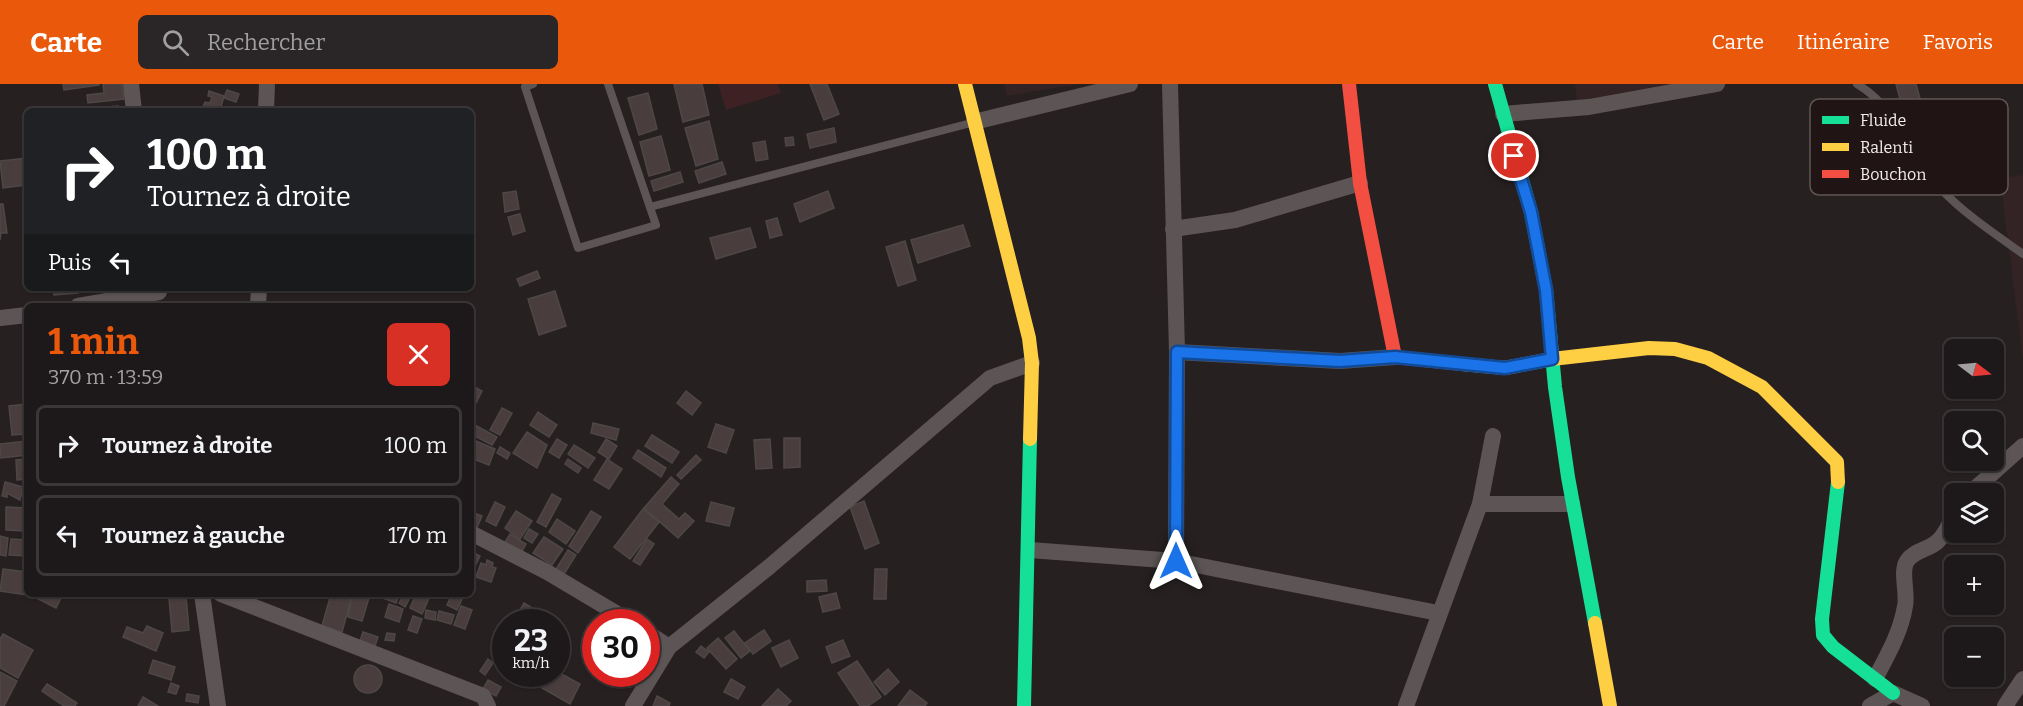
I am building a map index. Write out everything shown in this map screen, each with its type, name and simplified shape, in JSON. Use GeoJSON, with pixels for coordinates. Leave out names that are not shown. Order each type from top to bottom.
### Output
{"type":"FeatureCollection","features":[{"type":"Feature","properties":{"kind":"street"},"geometry":{"type":"LineString","coordinates":[[131,84],[134,108]]}},
{"type":"Feature","properties":{"kind":"street"},"geometry":{"type":"LineString","coordinates":[[266,108],[267,84]]}},
{"type":"Feature","properties":{"kind":"street"},"geometry":{"type":"LineString","coordinates":[[965,84],[1029,338],[1032,363],[1030,550],[1024,706]]}},
{"type":"Feature","properties":{"kind":"street"},"geometry":{"type":"LineString","coordinates":[[974,122],[1130,84]]}},
{"type":"Feature","properties":{"kind":"street"},"geometry":{"type":"LineString","coordinates":[[1170,84],[1177,352],[1176,561]]}},
{"type":"Feature","properties":{"kind":"street"},"geometry":{"type":"LineString","coordinates":[[1349,84],[1360,183],[1395,357]]}},
{"type":"Feature","properties":{"kind":"street"},"geometry":{"type":"LineString","coordinates":[[1495,84],[1535,235],[1546,290],[1552,359],[1572,504],[1610,706]]}},
{"type":"Feature","properties":{"kind":"street"},"geometry":{"type":"LineString","coordinates":[[1503,114],[1589,107],[1717,84]]}},
{"type":"Feature","properties":{"kind":"street"},"geometry":{"type":"LineString","coordinates":[[1173,229],[1235,220],[1360,183]]}},
{"type":"Feature","properties":{"kind":"street"},"geometry":{"type":"LineString","coordinates":[[100,303],[159,295]]}},
{"type":"Feature","properties":{"kind":"street"},"geometry":{"type":"LineString","coordinates":[[0,318],[24,315]]}},
{"type":"Feature","properties":{"kind":"street"},"geometry":{"type":"LineString","coordinates":[[1177,352],[1340,361],[1395,357],[1505,368],[1552,359],[1648,348],[1675,349],[1708,358],[1762,387],[1837,462],[1839,474],[1821,619],[1823,635],[1833,647],[1893,693],[1922,706]]}},
{"type":"Feature","properties":{"kind":"street"},"geometry":{"type":"LineString","coordinates":[[633,706],[669,647],[769,567],[990,378],[1032,363]]}},
{"type":"Feature","properties":{"kind":"street"},"geometry":{"type":"LineString","coordinates":[[1406,706],[1438,613],[1480,504],[1492,436]]}},
{"type":"Feature","properties":{"kind":"street"},"geometry":{"type":"LineString","coordinates":[[1981,483],[2023,446]]}},
{"type":"Feature","properties":{"kind":"street"},"geometry":{"type":"LineString","coordinates":[[1480,504],[1572,504]]}},
{"type":"Feature","properties":{"kind":"street"},"geometry":{"type":"LineString","coordinates":[[1875,679],[1902,625],[1907,588],[1903,572],[1906,562],[1914,554],[1937,542],[1944,530]]}},
{"type":"Feature","properties":{"kind":"street"},"geometry":{"type":"LineString","coordinates":[[474,535],[547,572],[609,609]]}},
{"type":"Feature","properties":{"kind":"street"},"geometry":{"type":"LineString","coordinates":[[1030,550],[1176,561],[1438,613]]}},
{"type":"Feature","properties":{"kind":"street"},"geometry":{"type":"LineString","coordinates":[[201,597],[218,706]]}},
{"type":"Feature","properties":{"kind":"street"},"geometry":{"type":"LineString","coordinates":[[229,597],[483,696],[488,706]]}},
{"type":"Feature","properties":{"kind":"street"},"geometry":{"type":"LineString","coordinates":[[660,641],[669,647]]}},
{"type":"Feature","properties":{"kind":"street"},"geometry":{"type":"LineString","coordinates":[[2005,706],[2023,679]]}},
{"type":"Feature","properties":{"kind":"street"},"geometry":{"type":"LineString","coordinates":[[1870,706],[1893,693]]}},
{"type":"Feature","properties":{"kind":"lane"},"geometry":{"type":"LineString","coordinates":[[533,84],[525,87],[578,248],[656,225],[608,84]]}},
{"type":"Feature","properties":{"kind":"lane"},"geometry":{"type":"LineString","coordinates":[[1857,84],[1878,99]]}},
{"type":"Feature","properties":{"kind":"lane"},"geometry":{"type":"LineString","coordinates":[[650,207],[974,122]]}},
{"type":"Feature","properties":{"kind":"lane"},"geometry":{"type":"LineString","coordinates":[[1949,195],[2023,254]]}},
{"type":"Feature","properties":{"kind":"shaded area"},"geometry":{"type":"Polygon","coordinates":[[[718,84],[778,84],[781,93],[726,110],[718,84]]]}},
{"type":"Feature","properties":{"kind":"shaded area"},"geometry":{"type":"Polygon","coordinates":[[[1004,84],[1079,84],[1007,96],[1004,84]]]}},
{"type":"Feature","properties":{"kind":"shaded area"},"geometry":{"type":"Polygon","coordinates":[[[1575,84],[1690,84],[1577,103],[1575,84]]]}},
{"type":"Feature","properties":{"kind":"shaded area"},"geometry":{"type":"Polygon","coordinates":[[[2023,175],[2023,359],[2002,195],[2008,195],[2008,178],[2023,175]]]}},
{"type":"Feature","properties":{"kind":"building"},"geometry":{"type":"Polygon","coordinates":[[[63,84],[99,84],[99,85],[64,90],[63,84]]]}},
{"type":"Feature","properties":{"kind":"building"},"geometry":{"type":"Polygon","coordinates":[[[103,84],[122,84],[124,99],[88,103],[87,95],[104,93],[103,84]]]}},
{"type":"Feature","properties":{"kind":"building"},"geometry":{"type":"Polygon","coordinates":[[[674,84],[702,84],[709,115],[683,122],[674,84]]]}},
{"type":"Feature","properties":{"kind":"building"},"geometry":{"type":"Polygon","coordinates":[[[810,84],[827,84],[839,114],[824,120],[810,84]]]}},
{"type":"Feature","properties":{"kind":"building"},"geometry":{"type":"Polygon","coordinates":[[[1896,84],[1916,84],[1920,99],[1900,99],[1896,84]]]}},
{"type":"Feature","properties":{"kind":"building"},"geometry":{"type":"Polygon","coordinates":[[[227,90],[239,94],[236,102],[224,98],[227,90]]]}},
{"type":"Feature","properties":{"kind":"building"},"geometry":{"type":"Polygon","coordinates":[[[209,91],[224,96],[221,108],[203,107],[205,102],[210,103],[212,97],[208,96],[209,91]]]}},
{"type":"Feature","properties":{"kind":"building"},"geometry":{"type":"Polygon","coordinates":[[[648,93],[657,129],[639,135],[628,98],[648,93]]]}},
{"type":"Feature","properties":{"kind":"building"},"geometry":{"type":"Polygon","coordinates":[[[118,106],[118,108],[95,108],[118,106]]]}},
{"type":"Feature","properties":{"kind":"building"},"geometry":{"type":"Polygon","coordinates":[[[709,121],[718,159],[696,166],[685,128],[709,121]]]}},
{"type":"Feature","properties":{"kind":"building"},"geometry":{"type":"Polygon","coordinates":[[[834,128],[836,142],[810,148],[807,134],[834,128]]]}},
{"type":"Feature","properties":{"kind":"building"},"geometry":{"type":"Polygon","coordinates":[[[661,136],[670,170],[649,176],[640,142],[661,136]]]}},
{"type":"Feature","properties":{"kind":"building"},"geometry":{"type":"Polygon","coordinates":[[[793,137],[794,145],[786,146],[785,138],[793,137]]]}},
{"type":"Feature","properties":{"kind":"building"},"geometry":{"type":"Polygon","coordinates":[[[765,141],[768,159],[756,161],[753,143],[765,141]]]}},
{"type":"Feature","properties":{"kind":"building"},"geometry":{"type":"Polygon","coordinates":[[[24,158],[24,185],[3,188],[0,161],[24,158]]]}},
{"type":"Feature","properties":{"kind":"building"},"geometry":{"type":"Polygon","coordinates":[[[722,162],[726,174],[699,183],[695,171],[722,162]]]}},
{"type":"Feature","properties":{"kind":"building"},"geometry":{"type":"Polygon","coordinates":[[[680,172],[683,182],[654,191],[651,181],[680,172]]]}},
{"type":"Feature","properties":{"kind":"building"},"geometry":{"type":"Polygon","coordinates":[[[516,191],[519,209],[505,212],[503,193],[516,191]]]}},
{"type":"Feature","properties":{"kind":"building"},"geometry":{"type":"Polygon","coordinates":[[[828,191],[834,208],[800,222],[794,204],[828,191]]]}},
{"type":"Feature","properties":{"kind":"building"},"geometry":{"type":"Polygon","coordinates":[[[0,204],[3,204],[7,233],[1,233],[0,240],[0,204]]]}},
{"type":"Feature","properties":{"kind":"building"},"geometry":{"type":"Polygon","coordinates":[[[520,214],[525,231],[513,235],[508,217],[520,214]]]}},
{"type":"Feature","properties":{"kind":"building"},"geometry":{"type":"Polygon","coordinates":[[[777,218],[782,235],[770,238],[766,221],[777,218]]]}},
{"type":"Feature","properties":{"kind":"building"},"geometry":{"type":"Polygon","coordinates":[[[963,225],[970,246],[918,263],[911,240],[963,225]]]}},
{"type":"Feature","properties":{"kind":"building"},"geometry":{"type":"Polygon","coordinates":[[[750,228],[756,247],[716,259],[710,238],[750,228]]]}},
{"type":"Feature","properties":{"kind":"building"},"geometry":{"type":"Polygon","coordinates":[[[905,241],[916,280],[898,286],[886,247],[905,241]]]}},
{"type":"Feature","properties":{"kind":"building"},"geometry":{"type":"Polygon","coordinates":[[[537,271],[540,278],[520,286],[517,279],[537,271]]]}},
{"type":"Feature","properties":{"kind":"building"},"geometry":{"type":"Polygon","coordinates":[[[53,291],[78,291],[78,293],[54,295],[53,291]]]}},
{"type":"Feature","properties":{"kind":"building"},"geometry":{"type":"Polygon","coordinates":[[[555,291],[566,326],[539,335],[528,299],[555,291]]]}},
{"type":"Feature","properties":{"kind":"building"},"geometry":{"type":"Polygon","coordinates":[[[474,387],[482,391],[474,407],[474,387]]]}},
{"type":"Feature","properties":{"kind":"building"},"geometry":{"type":"Polygon","coordinates":[[[686,391],[701,403],[692,415],[677,403],[686,391]]]}},
{"type":"Feature","properties":{"kind":"building"},"geometry":{"type":"Polygon","coordinates":[[[24,404],[24,434],[12,435],[9,406],[24,404]]]}},
{"type":"Feature","properties":{"kind":"building"},"geometry":{"type":"Polygon","coordinates":[[[502,408],[512,413],[500,435],[490,430],[502,408]]]}},
{"type":"Feature","properties":{"kind":"building"},"geometry":{"type":"Polygon","coordinates":[[[538,412],[557,425],[549,437],[530,425],[538,412]]]}},
{"type":"Feature","properties":{"kind":"building"},"geometry":{"type":"Polygon","coordinates":[[[593,423],[619,429],[616,440],[591,433],[593,423]]]}},
{"type":"Feature","properties":{"kind":"building"},"geometry":{"type":"Polygon","coordinates":[[[716,424],[734,430],[726,453],[708,447],[716,424]]]}},
{"type":"Feature","properties":{"kind":"building"},"geometry":{"type":"Polygon","coordinates":[[[474,425],[497,437],[492,445],[474,436],[474,425]]]}},
{"type":"Feature","properties":{"kind":"building"},"geometry":{"type":"Polygon","coordinates":[[[527,432],[547,445],[537,468],[513,453],[527,432]]]}},
{"type":"Feature","properties":{"kind":"building"},"geometry":{"type":"Polygon","coordinates":[[[652,435],[679,452],[672,463],[645,446],[652,435]]]}},
{"type":"Feature","properties":{"kind":"building"},"geometry":{"type":"Polygon","coordinates":[[[784,438],[800,438],[800,467],[784,468],[784,438]]]}},
{"type":"Feature","properties":{"kind":"building"},"geometry":{"type":"Polygon","coordinates":[[[557,439],[567,445],[559,458],[549,452],[557,439]]]}},
{"type":"Feature","properties":{"kind":"building"},"geometry":{"type":"Polygon","coordinates":[[[606,439],[617,446],[609,459],[598,452],[606,439]]]}},
{"type":"Feature","properties":{"kind":"building"},"geometry":{"type":"Polygon","coordinates":[[[770,439],[772,468],[756,469],[754,440],[770,439]]]}},
{"type":"Feature","properties":{"kind":"building"},"geometry":{"type":"Polygon","coordinates":[[[474,440],[495,449],[489,465],[474,459],[474,440]]]}},
{"type":"Feature","properties":{"kind":"building"},"geometry":{"type":"Polygon","coordinates":[[[24,441],[24,455],[1,458],[0,444],[24,441]]]}},
{"type":"Feature","properties":{"kind":"building"},"geometry":{"type":"Polygon","coordinates":[[[574,445],[595,458],[588,468],[568,454],[574,445]]]}},
{"type":"Feature","properties":{"kind":"building"},"geometry":{"type":"Polygon","coordinates":[[[500,447],[510,453],[507,459],[497,453],[500,447]]]}},
{"type":"Feature","properties":{"kind":"building"},"geometry":{"type":"Polygon","coordinates":[[[638,450],[666,468],[661,477],[633,458],[638,450]]]}},
{"type":"Feature","properties":{"kind":"building"},"geometry":{"type":"Polygon","coordinates":[[[696,455],[701,460],[681,479],[677,475],[696,455]]]}},
{"type":"Feature","properties":{"kind":"building"},"geometry":{"type":"Polygon","coordinates":[[[24,459],[24,479],[17,480],[16,460],[24,459]]]}},
{"type":"Feature","properties":{"kind":"building"},"geometry":{"type":"Polygon","coordinates":[[[568,459],[581,468],[578,473],[565,464],[568,459]]]}},
{"type":"Feature","properties":{"kind":"building"},"geometry":{"type":"Polygon","coordinates":[[[607,459],[622,469],[609,489],[594,480],[607,459]]]}},
{"type":"Feature","properties":{"kind":"building"},"geometry":{"type":"Polygon","coordinates":[[[671,477],[679,484],[662,504],[679,519],[685,513],[694,521],[678,538],[644,508],[671,477]]]}},
{"type":"Feature","properties":{"kind":"building"},"geometry":{"type":"Polygon","coordinates":[[[5,482],[23,487],[20,500],[7,493],[7,497],[2,496],[5,482]]]}},
{"type":"Feature","properties":{"kind":"building"},"geometry":{"type":"Polygon","coordinates":[[[552,494],[561,499],[546,527],[537,522],[552,494]]]}},
{"type":"Feature","properties":{"kind":"building"},"geometry":{"type":"Polygon","coordinates":[[[864,501],[879,543],[865,549],[850,507],[864,501]]]}},
{"type":"Feature","properties":{"kind":"building"},"geometry":{"type":"Polygon","coordinates":[[[495,502],[505,507],[496,526],[486,521],[495,502]]]}},
{"type":"Feature","properties":{"kind":"building"},"geometry":{"type":"Polygon","coordinates":[[[711,502],[734,508],[729,526],[706,521],[711,502]]]}},
{"type":"Feature","properties":{"kind":"building"},"geometry":{"type":"Polygon","coordinates":[[[6,507],[24,508],[24,531],[6,530],[6,507]]]}},
{"type":"Feature","properties":{"kind":"building"},"geometry":{"type":"Polygon","coordinates":[[[643,509],[659,522],[630,559],[614,547],[643,509]]]}},
{"type":"Feature","properties":{"kind":"building"},"geometry":{"type":"Polygon","coordinates":[[[516,511],[532,521],[520,539],[505,528],[516,511]]]}},
{"type":"Feature","properties":{"kind":"building"},"geometry":{"type":"Polygon","coordinates":[[[591,511],[601,517],[578,553],[569,546],[591,511]]]}},
{"type":"Feature","properties":{"kind":"building"},"geometry":{"type":"Polygon","coordinates":[[[474,513],[482,516],[476,530],[474,529],[474,513]]]}},
{"type":"Feature","properties":{"kind":"building"},"geometry":{"type":"Polygon","coordinates":[[[557,519],[575,531],[566,544],[549,532],[557,519]]]}},
{"type":"Feature","properties":{"kind":"building"},"geometry":{"type":"Polygon","coordinates":[[[529,529],[538,534],[532,543],[524,538],[529,529]]]}},
{"type":"Feature","properties":{"kind":"building"},"geometry":{"type":"Polygon","coordinates":[[[510,534],[526,544],[521,553],[505,542],[510,534]]]}},
{"type":"Feature","properties":{"kind":"building"},"geometry":{"type":"Polygon","coordinates":[[[0,536],[8,538],[6,556],[0,555],[0,536]]]}},
{"type":"Feature","properties":{"kind":"building"},"geometry":{"type":"Polygon","coordinates":[[[544,537],[563,549],[552,565],[533,553],[544,537]]]}},
{"type":"Feature","properties":{"kind":"building"},"geometry":{"type":"Polygon","coordinates":[[[11,539],[24,540],[24,556],[9,555],[11,539]]]}},
{"type":"Feature","properties":{"kind":"building"},"geometry":{"type":"Polygon","coordinates":[[[647,539],[654,544],[640,565],[633,561],[647,539]]]}},
{"type":"Feature","properties":{"kind":"building"},"geometry":{"type":"Polygon","coordinates":[[[568,550],[576,555],[561,579],[553,574],[568,550]]]}},
{"type":"Feature","properties":{"kind":"building"},"geometry":{"type":"Polygon","coordinates":[[[474,553],[480,556],[474,568],[474,553]]]}},
{"type":"Feature","properties":{"kind":"building"},"geometry":{"type":"Polygon","coordinates":[[[487,560],[493,563],[492,567],[496,568],[491,582],[476,577],[481,563],[486,565],[487,560]]]}},
{"type":"Feature","properties":{"kind":"building"},"geometry":{"type":"Polygon","coordinates":[[[3,569],[24,572],[24,595],[0,591],[3,569]]]}},
{"type":"Feature","properties":{"kind":"building"},"geometry":{"type":"Polygon","coordinates":[[[875,569],[887,569],[886,599],[874,599],[875,569]]]}},
{"type":"Feature","properties":{"kind":"building"},"geometry":{"type":"Polygon","coordinates":[[[826,580],[827,591],[807,592],[807,581],[826,580]]]}},
{"type":"Feature","properties":{"kind":"building"},"geometry":{"type":"Polygon","coordinates":[[[836,593],[840,608],[823,612],[819,597],[836,593]]]}},
{"type":"Feature","properties":{"kind":"building"},"geometry":{"type":"Polygon","coordinates":[[[39,597],[62,597],[56,608],[38,599],[39,597]]]}},
{"type":"Feature","properties":{"kind":"building"},"geometry":{"type":"Polygon","coordinates":[[[186,597],[189,630],[172,632],[169,598],[186,597]]]}},
{"type":"Feature","properties":{"kind":"building"},"geometry":{"type":"Polygon","coordinates":[[[330,597],[352,597],[342,632],[322,626],[330,597]]]}},
{"type":"Feature","properties":{"kind":"building"},"geometry":{"type":"Polygon","coordinates":[[[352,597],[369,598],[362,621],[348,617],[352,597]]]}},
{"type":"Feature","properties":{"kind":"building"},"geometry":{"type":"Polygon","coordinates":[[[380,597],[398,597],[396,603],[380,597]]]}},
{"type":"Feature","properties":{"kind":"building"},"geometry":{"type":"Polygon","coordinates":[[[402,597],[410,597],[405,607],[399,603],[402,597]]]}},
{"type":"Feature","properties":{"kind":"building"},"geometry":{"type":"Polygon","coordinates":[[[415,597],[430,597],[422,614],[410,608],[415,597]]]}},
{"type":"Feature","properties":{"kind":"building"},"geometry":{"type":"Polygon","coordinates":[[[451,597],[462,599],[457,610],[447,605],[451,597]]]}},
{"type":"Feature","properties":{"kind":"building"},"geometry":{"type":"Polygon","coordinates":[[[524,603],[534,609],[521,609],[524,603]]]}},
{"type":"Feature","properties":{"kind":"building"},"geometry":{"type":"Polygon","coordinates":[[[389,604],[403,609],[399,622],[385,617],[389,604]]]}},
{"type":"Feature","properties":{"kind":"building"},"geometry":{"type":"Polygon","coordinates":[[[461,606],[472,610],[465,629],[454,625],[461,606]]]}},
{"type":"Feature","properties":{"kind":"building"},"geometry":{"type":"Polygon","coordinates":[[[426,610],[436,612],[435,620],[425,618],[426,610]]]}},
{"type":"Feature","properties":{"kind":"building"},"geometry":{"type":"Polygon","coordinates":[[[439,611],[454,615],[451,624],[437,620],[439,611]]]}},
{"type":"Feature","properties":{"kind":"building"},"geometry":{"type":"Polygon","coordinates":[[[413,616],[422,619],[417,633],[408,630],[413,616]]]}},
{"type":"Feature","properties":{"kind":"building"},"geometry":{"type":"Polygon","coordinates":[[[147,626],[163,633],[156,651],[123,637],[127,627],[143,633],[147,626]]]}},
{"type":"Feature","properties":{"kind":"building"},"geometry":{"type":"Polygon","coordinates":[[[764,630],[771,641],[753,654],[745,643],[764,630]]]}},
{"type":"Feature","properties":{"kind":"building"},"geometry":{"type":"Polygon","coordinates":[[[734,631],[750,651],[741,658],[725,638],[734,631]]]}},
{"type":"Feature","properties":{"kind":"building"},"geometry":{"type":"Polygon","coordinates":[[[363,632],[378,637],[375,646],[360,641],[363,632]]]}},
{"type":"Feature","properties":{"kind":"building"},"geometry":{"type":"Polygon","coordinates":[[[387,633],[395,634],[394,641],[385,640],[387,633]]]}},
{"type":"Feature","properties":{"kind":"building"},"geometry":{"type":"Polygon","coordinates":[[[3,634],[33,650],[18,678],[0,668],[0,639],[3,634]]]}},
{"type":"Feature","properties":{"kind":"building"},"geometry":{"type":"Polygon","coordinates":[[[718,638],[737,659],[726,669],[707,648],[718,638]]]}},
{"type":"Feature","properties":{"kind":"building"},"geometry":{"type":"Polygon","coordinates":[[[789,640],[798,658],[781,667],[772,648],[789,640]]]}},
{"type":"Feature","properties":{"kind":"building"},"geometry":{"type":"Polygon","coordinates":[[[843,640],[850,656],[832,663],[826,647],[843,640]]]}},
{"type":"Feature","properties":{"kind":"building"},"geometry":{"type":"Polygon","coordinates":[[[701,646],[709,652],[704,658],[696,652],[701,646]]]}},
{"type":"Feature","properties":{"kind":"building"},"geometry":{"type":"Polygon","coordinates":[[[488,659],[492,662],[485,675],[480,671],[488,659]]]}},
{"type":"Feature","properties":{"kind":"building"},"geometry":{"type":"Polygon","coordinates":[[[153,660],[175,667],[171,680],[149,673],[153,660]]]}},
{"type":"Feature","properties":{"kind":"building"},"geometry":{"type":"Polygon","coordinates":[[[857,661],[881,697],[868,706],[860,706],[838,673],[857,661]]]}},
{"type":"Feature","properties":{"kind":"building"},"geometry":{"type":"Polygon","coordinates":[[[368,665],[378,669],[382,679],[378,689],[368,693],[358,689],[354,679],[358,669],[368,665]]]}},
{"type":"Feature","properties":{"kind":"building"},"geometry":{"type":"Polygon","coordinates":[[[888,669],[899,682],[885,695],[874,682],[888,669]]]}},
{"type":"Feature","properties":{"kind":"building"},"geometry":{"type":"Polygon","coordinates":[[[0,672],[17,681],[4,706],[0,706],[0,672]]]}},
{"type":"Feature","properties":{"kind":"building"},"geometry":{"type":"Polygon","coordinates":[[[570,679],[580,684],[570,704],[542,688],[570,687],[570,679]]]}},
{"type":"Feature","properties":{"kind":"building"},"geometry":{"type":"Polygon","coordinates":[[[731,679],[745,687],[738,699],[724,692],[731,679]]]}},
{"type":"Feature","properties":{"kind":"building"},"geometry":{"type":"Polygon","coordinates":[[[488,680],[492,682],[492,687],[501,687],[496,696],[483,689],[488,680]]]}},
{"type":"Feature","properties":{"kind":"building"},"geometry":{"type":"Polygon","coordinates":[[[171,683],[179,686],[176,694],[168,692],[171,683]]]}},
{"type":"Feature","properties":{"kind":"building"},"geometry":{"type":"Polygon","coordinates":[[[47,684],[77,703],[75,706],[64,706],[42,691],[47,684]]]}},
{"type":"Feature","properties":{"kind":"building"},"geometry":{"type":"Polygon","coordinates":[[[778,689],[791,701],[786,706],[762,706],[778,689]]]}},
{"type":"Feature","properties":{"kind":"building"},"geometry":{"type":"Polygon","coordinates":[[[910,690],[927,703],[925,706],[898,706],[910,690]]]}},
{"type":"Feature","properties":{"kind":"building"},"geometry":{"type":"Polygon","coordinates":[[[187,694],[199,696],[198,703],[186,701],[187,694]]]}},
{"type":"Feature","properties":{"kind":"building"},"geometry":{"type":"Polygon","coordinates":[[[657,696],[670,703],[669,706],[653,706],[657,696]]]}},
{"type":"Feature","properties":{"kind":"building"},"geometry":{"type":"Polygon","coordinates":[[[143,697],[158,706],[138,706],[143,697]]]}},
{"type":"Feature","properties":{"kind":"traffic: fast"},"geometry":{"type":"LineString","coordinates":[[1495,84],[1531,212],[1546,290],[1555,387],[1568,477],[1595,623]]}},
{"type":"Feature","properties":{"kind":"traffic: fast"},"geometry":{"type":"LineString","coordinates":[[1024,706],[1030,439]]}},
{"type":"Feature","properties":{"kind":"traffic: fast"},"geometry":{"type":"LineString","coordinates":[[1838,482],[1822,619],[1823,635],[1833,647],[1893,693]]}},
{"type":"Feature","properties":{"kind":"traffic: slow"},"geometry":{"type":"LineString","coordinates":[[965,84],[1029,338],[1032,363],[1030,439]]}},
{"type":"Feature","properties":{"kind":"traffic: slow"},"geometry":{"type":"LineString","coordinates":[[1462,364],[1505,368],[1552,359],[1649,348],[1675,349],[1708,358],[1762,387],[1837,462],[1838,482]]}},
{"type":"Feature","properties":{"kind":"traffic: slow"},"geometry":{"type":"LineString","coordinates":[[1595,623],[1610,706]]}},
{"type":"Feature","properties":{"kind":"traffic: jam"},"geometry":{"type":"LineString","coordinates":[[1349,84],[1360,183],[1395,357],[1462,364]]}},
{"type":"Feature","properties":{"kind":"route"},"geometry":{"type":"LineString","coordinates":[[1176,561],[1177,352],[1340,361],[1395,357],[1465,366],[1505,368],[1552,359],[1546,290],[1531,212],[1514,156]]}}]}
